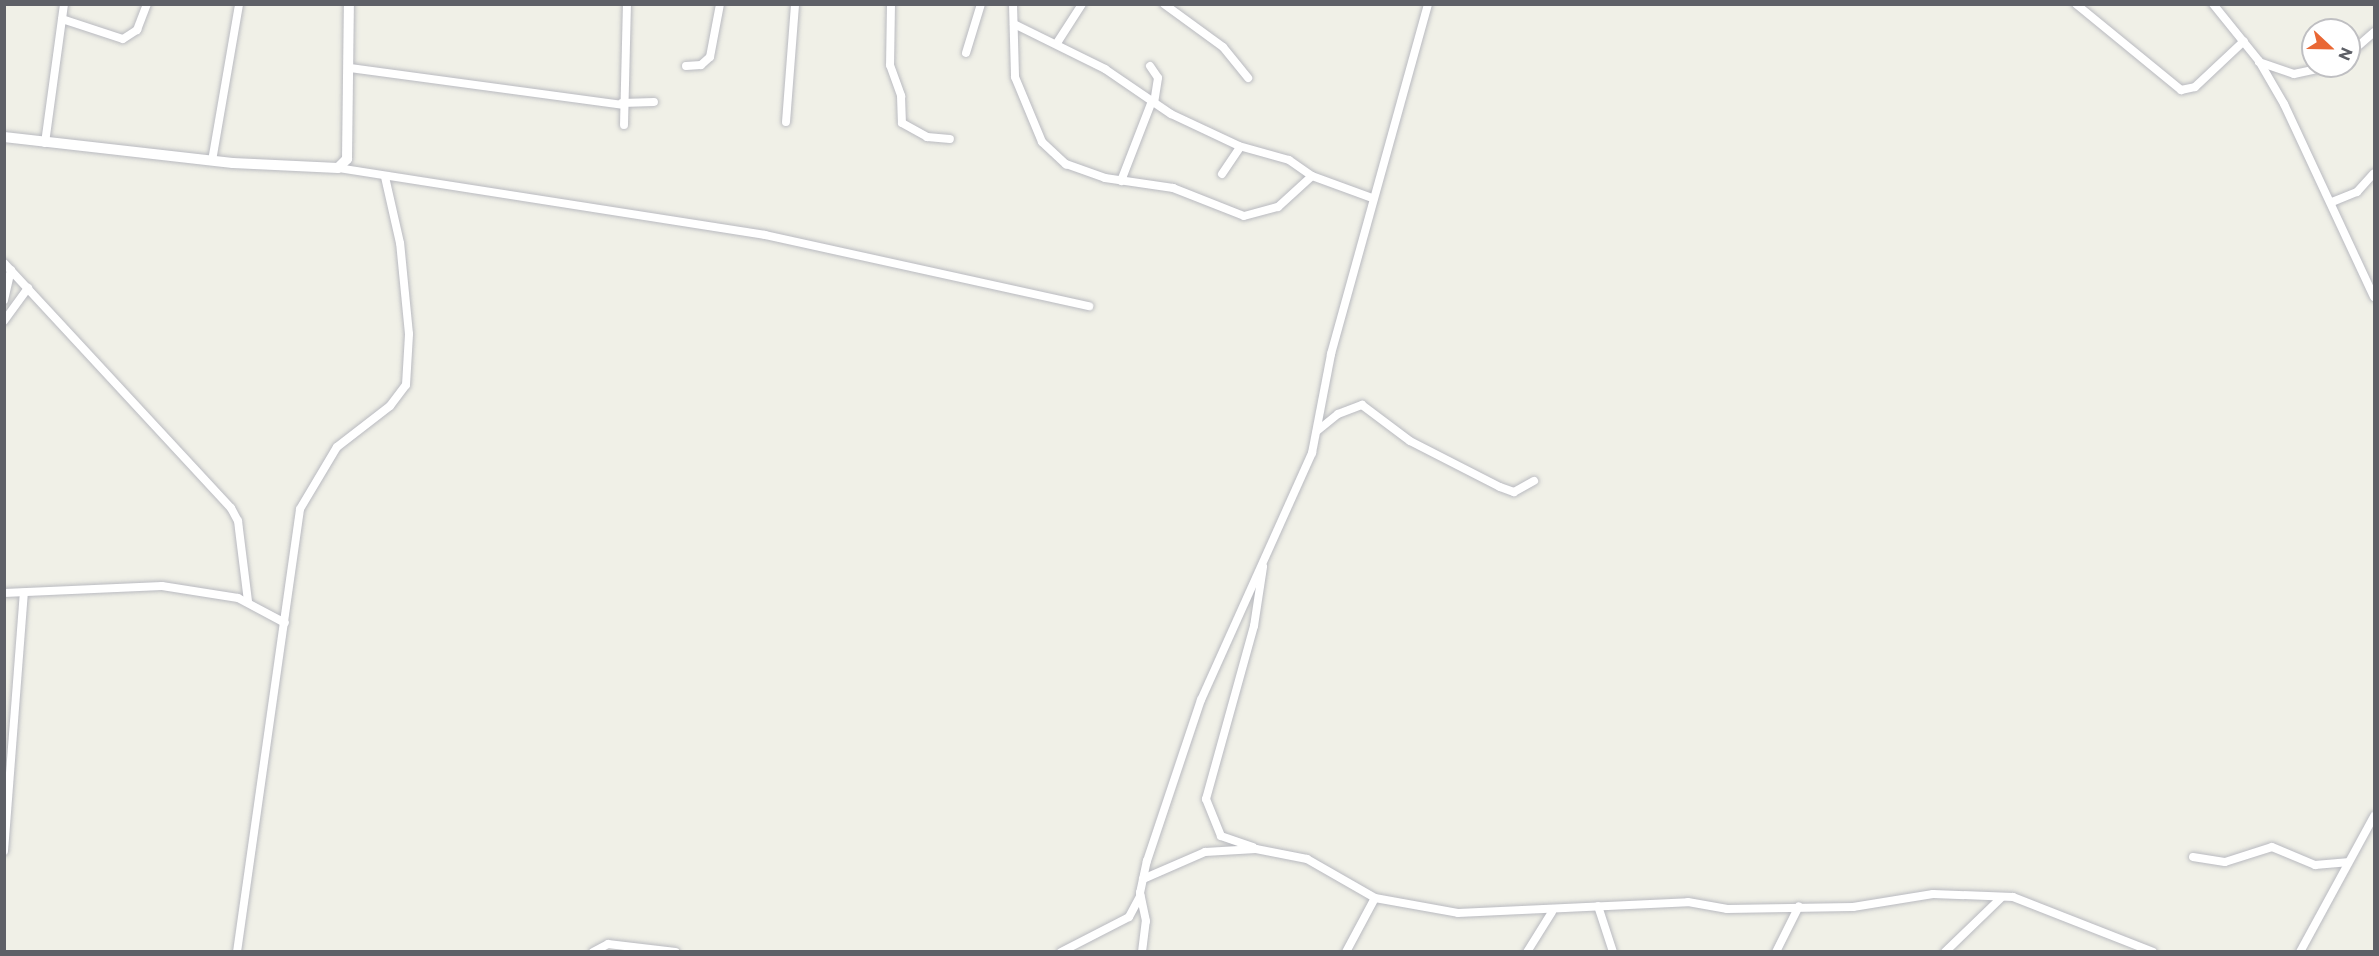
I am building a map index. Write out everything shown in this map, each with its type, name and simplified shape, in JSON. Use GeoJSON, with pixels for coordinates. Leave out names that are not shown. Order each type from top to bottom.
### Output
{"type":"FeatureCollection","features":[{"type":"Feature","properties":{"kind":"street"},"geometry":{"type":"LineString","coordinates":[[45,143],[64,4]]}},
{"type":"Feature","properties":{"kind":"street"},"geometry":{"type":"LineString","coordinates":[[62,19],[123,39],[137,30],[147,4]]}},
{"type":"Feature","properties":{"kind":"street"},"geometry":{"type":"LineString","coordinates":[[212,161],[239,4]]}},
{"type":"Feature","properties":{"kind":"street"},"geometry":{"type":"LineString","coordinates":[[338,168],[347,159],[350,68],[349,4]]}},
{"type":"Feature","properties":{"kind":"street"},"geometry":{"type":"LineString","coordinates":[[624,126],[622,104],[627,4]]}},
{"type":"Feature","properties":{"kind":"street"},"geometry":{"type":"LineString","coordinates":[[686,66],[701,65],[710,57],[720,4]]}},
{"type":"Feature","properties":{"kind":"street"},"geometry":{"type":"LineString","coordinates":[[786,122],[795,4]]}},
{"type":"Feature","properties":{"kind":"street"},"geometry":{"type":"LineString","coordinates":[[891,4],[890,65],[901,96],[902,123],[927,137],[950,139]]}},
{"type":"Feature","properties":{"kind":"street"},"geometry":{"type":"LineString","coordinates":[[966,52],[981,4]]}},
{"type":"Feature","properties":{"kind":"street"},"geometry":{"type":"LineString","coordinates":[[1013,4],[1013,72],[1042,142],[1066,164],[1121,181],[1173,188],[1244,216],[1278,207],[1312,176]]}},
{"type":"Feature","properties":{"kind":"street"},"geometry":{"type":"LineString","coordinates":[[1057,43],[1082,4]]}},
{"type":"Feature","properties":{"kind":"street"},"geometry":{"type":"LineString","coordinates":[[1164,4],[1223,47],[1248,78]]}},
{"type":"Feature","properties":{"kind":"street"},"geometry":{"type":"LineString","coordinates":[[1061,951],[1129,917],[1140,896],[1143,879],[1201,700],[1264,554],[1305,470],[1317,431],[1372,198],[1428,4]]}},
{"type":"Feature","properties":{"kind":"street"},"geometry":{"type":"LineString","coordinates":[[2076,4],[2181,90],[2195,87],[2244,41]]}},
{"type":"Feature","properties":{"kind":"street"},"geometry":{"type":"LineString","coordinates":[[2213,4],[2259,61],[2332,201],[2374,297]]}},
{"type":"Feature","properties":{"kind":"street"},"geometry":{"type":"LineString","coordinates":[[1014,24],[1057,43],[1153,102],[1240,147],[1289,160],[1312,176],[1372,198]]}},
{"type":"Feature","properties":{"kind":"street"},"geometry":{"type":"LineString","coordinates":[[2361,43],[2374,32]]}},
{"type":"Feature","properties":{"kind":"street"},"geometry":{"type":"LineString","coordinates":[[2259,61],[2294,74],[2301,73]]}},
{"type":"Feature","properties":{"kind":"street"},"geometry":{"type":"LineString","coordinates":[[1121,181],[1153,102],[1158,78],[1150,66]]}},
{"type":"Feature","properties":{"kind":"street"},"geometry":{"type":"LineString","coordinates":[[350,68],[622,104],[654,102]]}},
{"type":"Feature","properties":{"kind":"street"},"geometry":{"type":"LineString","coordinates":[[4,137],[212,161],[338,168],[765,235],[1089,306]]}},
{"type":"Feature","properties":{"kind":"street"},"geometry":{"type":"LineString","coordinates":[[1222,174],[1240,147]]}},
{"type":"Feature","properties":{"kind":"street"},"geometry":{"type":"LineString","coordinates":[[2332,201],[2370,184],[2374,173]]}},
{"type":"Feature","properties":{"kind":"street"},"geometry":{"type":"LineString","coordinates":[[237,951],[300,509],[313,480],[347,437],[390,406],[406,385],[409,334],[400,243],[385,177]]}},
{"type":"Feature","properties":{"kind":"street"},"geometry":{"type":"LineString","coordinates":[[8,266],[231,508],[238,521],[248,601]]}},
{"type":"Feature","properties":{"kind":"street"},"geometry":{"type":"LineString","coordinates":[[4,300],[8,266]]}},
{"type":"Feature","properties":{"kind":"street"},"geometry":{"type":"LineString","coordinates":[[4,321],[28,288]]}},
{"type":"Feature","properties":{"kind":"street"},"geometry":{"type":"LineString","coordinates":[[1317,431],[1338,414],[1362,405],[1410,441],[1500,488],[1514,492],[1534,481]]}},
{"type":"Feature","properties":{"kind":"street"},"geometry":{"type":"LineString","coordinates":[[1264,554],[1254,626],[1206,799],[1221,836],[1256,849],[1307,860],[1375,898],[1458,913],[1552,912],[1598,906],[1853,907],[1933,894],[2002,897],[2034,903],[2088,930],[2153,951]]}},
{"type":"Feature","properties":{"kind":"street"},"geometry":{"type":"LineString","coordinates":[[4,593],[162,586],[248,601],[285,623]]}},
{"type":"Feature","properties":{"kind":"street"},"geometry":{"type":"LineString","coordinates":[[4,851],[24,593]]}},
{"type":"Feature","properties":{"kind":"street"},"geometry":{"type":"LineString","coordinates":[[2300,951],[2374,816]]}},
{"type":"Feature","properties":{"kind":"street"},"geometry":{"type":"LineString","coordinates":[[2193,857],[2225,862],[2272,847],[2315,865],[2347,862]]}},
{"type":"Feature","properties":{"kind":"street"},"geometry":{"type":"LineString","coordinates":[[1143,879],[1206,852],[1256,849]]}},
{"type":"Feature","properties":{"kind":"street"},"geometry":{"type":"LineString","coordinates":[[1140,896],[1146,921],[1142,951]]}},
{"type":"Feature","properties":{"kind":"street"},"geometry":{"type":"LineString","coordinates":[[1945,951],[2002,897]]}},
{"type":"Feature","properties":{"kind":"street"},"geometry":{"type":"LineString","coordinates":[[1346,951],[1375,898]]}},
{"type":"Feature","properties":{"kind":"street"},"geometry":{"type":"LineString","coordinates":[[1598,906],[1613,951]]}},
{"type":"Feature","properties":{"kind":"street"},"geometry":{"type":"LineString","coordinates":[[1776,951],[1799,906]]}},
{"type":"Feature","properties":{"kind":"street"},"geometry":{"type":"LineString","coordinates":[[1527,951],[1552,912]]}},
{"type":"Feature","properties":{"kind":"street"},"geometry":{"type":"LineString","coordinates":[[593,951],[608,944],[676,951]]}}]}
